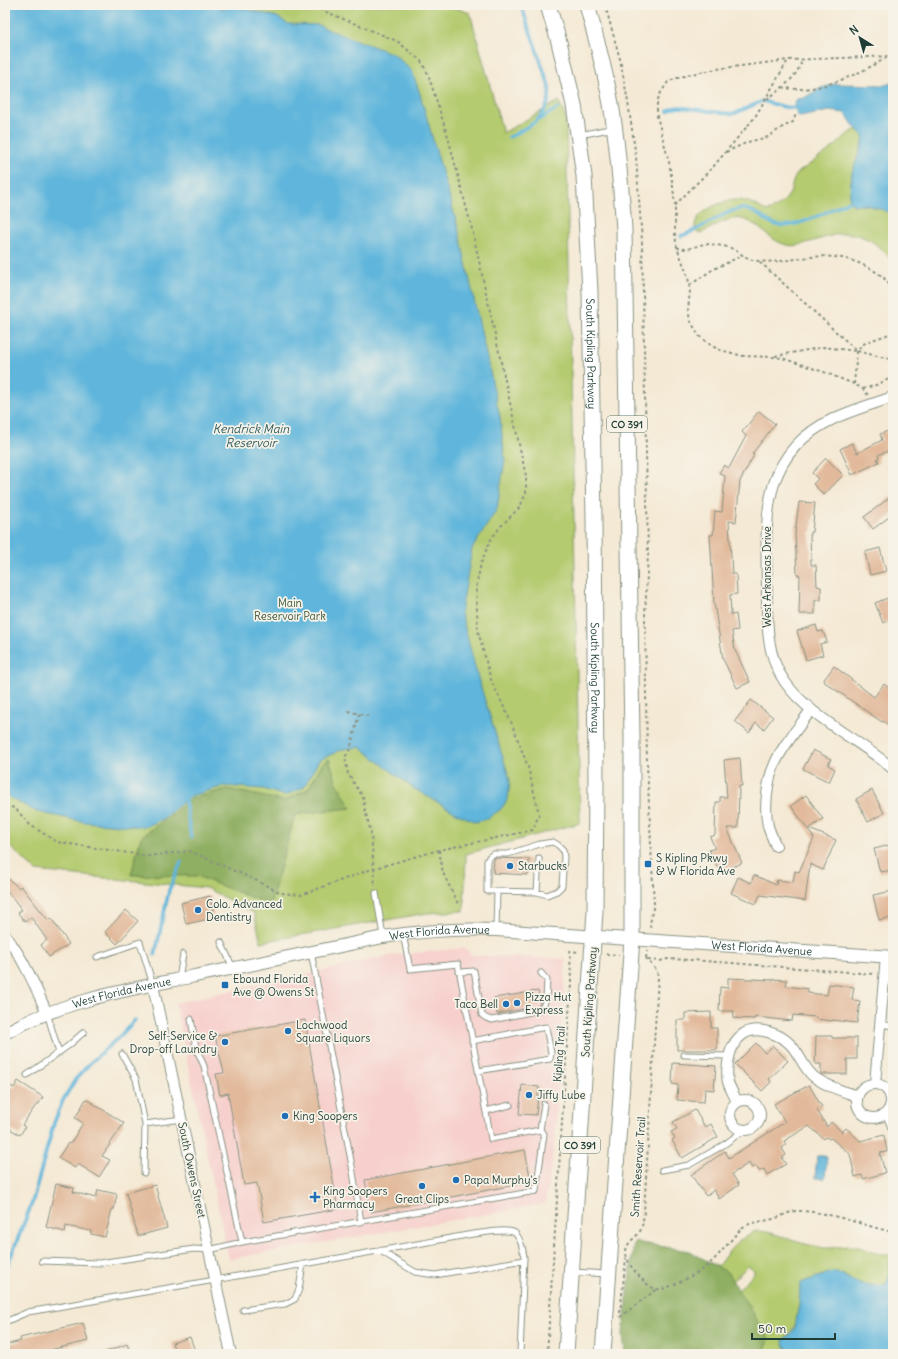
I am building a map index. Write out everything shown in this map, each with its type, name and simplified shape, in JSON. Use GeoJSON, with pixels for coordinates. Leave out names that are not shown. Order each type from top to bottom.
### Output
{"type":"FeatureCollection","features":[{"type":"Feature","properties":{"kind":"main road","name":"South Kipling Parkway"},"geometry":{"type":"LineString","coordinates":[[548,5],[569,81],[579,135],[586,206],[590,292],[596,715],[596,866],[593,936],[566,1354]]}},
{"type":"Feature","properties":{"kind":"main road","name":"CO 391"},"geometry":{"type":"LineString","coordinates":[[586,5],[606,80],[614,128],[624,237],[632,760],[632,939],[603,1354]]}},
{"type":"Feature","properties":{"kind":"street","name":"West Arkansas Drive"},"geometry":{"type":"LineString","coordinates":[[893,397],[832,419],[804,439],[789,454],[775,480],[770,495],[766,532],[767,628],[769,643],[783,680],[811,710],[877,755],[893,769]]}},
{"type":"Feature","properties":{"kind":"street"},"geometry":{"type":"LineString","coordinates":[[776,846],[767,820],[768,785],[774,765],[780,754],[811,710]]}},
{"type":"Feature","properties":{"kind":"street","name":"West Florida Avenue"},"geometry":{"type":"LineString","coordinates":[[5,1033],[47,1013],[100,997],[234,968],[403,934],[457,929],[496,930],[889,956],[884,975],[875,1084]]}},
{"type":"Feature","properties":{"kind":"street"},"geometry":{"type":"LineString","coordinates":[[5,935],[27,968],[47,1013]]}},
{"type":"Feature","properties":{"kind":"street","name":"South Owens Street"},"geometry":{"type":"LineString","coordinates":[[153,985],[231,1354]]}},
{"type":"Feature","properties":{"kind":"street"},"geometry":{"type":"LineString","coordinates":[[737,1102],[728,1082],[728,1067],[732,1047],[746,1032],[756,1031],[772,1033],[782,1037],[790,1044],[812,1075],[820,1081],[857,1096]]}},
{"type":"Feature","properties":{"kind":"street"},"geometry":{"type":"LineString","coordinates":[[870,1084],[875,1084],[882,1086],[888,1091],[892,1099],[888,1110],[884,1114],[878,1117],[871,1117],[864,1115],[859,1110],[857,1096],[862,1088],[870,1084]]}},
{"type":"Feature","properties":{"kind":"street"},"geometry":{"type":"LineString","coordinates":[[747,1100],[756,1105],[760,1114],[759,1119],[753,1127],[744,1130],[735,1126],[730,1118],[731,1109],[737,1102],[747,1100]]}},
{"type":"Feature","properties":{"kind":"lane"},"geometry":{"type":"LineString","coordinates":[[579,135],[614,128]]}},
{"type":"Feature","properties":{"kind":"lane"},"geometry":{"type":"LineString","coordinates":[[553,842],[563,850],[562,886],[557,891],[547,895],[537,892],[497,891],[486,891],[487,861],[493,854],[508,854],[540,844],[553,842]]}},
{"type":"Feature","properties":{"kind":"lane"},"geometry":{"type":"LineString","coordinates":[[537,892],[539,858]]}},
{"type":"Feature","properties":{"kind":"lane"},"geometry":{"type":"LineString","coordinates":[[496,930],[497,891]]}},
{"type":"Feature","properties":{"kind":"lane"},"geometry":{"type":"LineString","coordinates":[[376,893],[383,938]]}},
{"type":"Feature","properties":{"kind":"lane"},"geometry":{"type":"LineString","coordinates":[[403,934],[410,969],[458,964],[491,1140],[540,1130]]}},
{"type":"Feature","properties":{"kind":"lane"},"geometry":{"type":"LineString","coordinates":[[97,957],[140,942],[153,985]]}},
{"type":"Feature","properties":{"kind":"lane"},"geometry":{"type":"LineString","coordinates":[[221,942],[234,968]]}},
{"type":"Feature","properties":{"kind":"lane"},"geometry":{"type":"LineString","coordinates":[[311,952],[352,1166],[361,1222]]}},
{"type":"Feature","properties":{"kind":"lane"},"geometry":{"type":"LineString","coordinates":[[179,980],[183,954]]}},
{"type":"Feature","properties":{"kind":"lane"},"geometry":{"type":"LineString","coordinates":[[459,972],[474,971],[482,1015],[492,1020],[540,1010],[546,1001],[547,980],[541,973]]}},
{"type":"Feature","properties":{"kind":"lane"},"geometry":{"type":"LineString","coordinates":[[47,1013],[59,1053]]}},
{"type":"Feature","properties":{"kind":"lane"},"geometry":{"type":"LineString","coordinates":[[191,1019],[196,1048],[204,1066],[242,1242]]}},
{"type":"Feature","properties":{"kind":"lane"},"geometry":{"type":"LineString","coordinates":[[880,1024],[893,1026]]}},
{"type":"Feature","properties":{"kind":"lane"},"geometry":{"type":"LineString","coordinates":[[472,1041],[546,1027],[551,1053],[550,1059],[478,1071]]}},
{"type":"Feature","properties":{"kind":"lane"},"geometry":{"type":"LineString","coordinates":[[27,1075],[59,1053],[84,1032]]}},
{"type":"Feature","properties":{"kind":"lane"},"geometry":{"type":"LineString","coordinates":[[122,1054],[136,1078],[145,1124],[144,1173]]}},
{"type":"Feature","properties":{"kind":"lane"},"geometry":{"type":"LineString","coordinates":[[684,1055],[730,1056]]}},
{"type":"Feature","properties":{"kind":"lane"},"geometry":{"type":"LineString","coordinates":[[540,1130],[544,1104]]}},
{"type":"Feature","properties":{"kind":"lane"},"geometry":{"type":"LineString","coordinates":[[486,1111],[510,1105]]}},
{"type":"Feature","properties":{"kind":"lane"},"geometry":{"type":"LineString","coordinates":[[884,1114],[893,1133]]}},
{"type":"Feature","properties":{"kind":"lane"},"geometry":{"type":"LineString","coordinates":[[145,1124],[182,1119]]}},
{"type":"Feature","properties":{"kind":"lane"},"geometry":{"type":"LineString","coordinates":[[42,1261],[99,1263],[194,1249],[209,1250],[242,1242],[536,1191],[544,1134],[540,1130]]}},
{"type":"Feature","properties":{"kind":"lane"},"geometry":{"type":"LineString","coordinates":[[662,1170],[689,1165],[725,1144],[744,1130]]}},
{"type":"Feature","properties":{"kind":"lane"},"geometry":{"type":"LineString","coordinates":[[5,1322],[28,1312],[473,1234],[510,1231],[516,1234],[522,1244],[524,1260],[520,1354]]}},
{"type":"Feature","properties":{"kind":"lane"},"geometry":{"type":"LineString","coordinates":[[378,1250],[416,1272],[435,1275],[524,1260]]}},
{"type":"Feature","properties":{"kind":"lane"},"geometry":{"type":"LineString","coordinates":[[243,1310],[285,1304],[295,1299],[299,1289],[303,1264]]}},
{"type":"Feature","properties":{"kind":"lane"},"geometry":{"type":"LineString","coordinates":[[571,1272],[608,1274]]}},
{"type":"Feature","properties":{"kind":"path"},"geometry":{"type":"LineString","coordinates":[[5,806],[14,808],[30,825],[57,842],[148,856],[190,851],[281,893],[301,895],[374,869],[439,850],[533,830],[539,814],[528,767],[512,724],[491,680],[478,631],[476,588],[481,563],[491,539],[501,526],[520,507],[526,493],[526,476],[472,229],[448,137],[428,74],[421,61],[397,41],[309,5]]}},
{"type":"Feature","properties":{"kind":"path"},"geometry":{"type":"LineString","coordinates":[[893,55],[788,60],[717,69],[691,74],[668,82],[660,94],[657,116],[669,162],[675,205],[675,236],[677,247],[690,285],[688,310],[690,320],[699,336],[712,346],[732,354],[743,356],[773,356],[824,347],[893,360]]}},
{"type":"Feature","properties":{"kind":"path"},"geometry":{"type":"LineString","coordinates":[[782,87],[790,89],[808,89],[848,78],[889,56]]}},
{"type":"Feature","properties":{"kind":"path"},"geometry":{"type":"LineString","coordinates":[[675,205],[695,186],[725,153],[755,117],[788,60]]}},
{"type":"Feature","properties":{"kind":"path"},"geometry":{"type":"LineString","coordinates":[[766,100],[792,78],[801,65],[802,60]]}},
{"type":"Feature","properties":{"kind":"path"},"geometry":{"type":"LineString","coordinates":[[725,153],[748,142],[768,137],[793,122],[796,114]]}},
{"type":"Feature","properties":{"kind":"path"},"geometry":{"type":"LineString","coordinates":[[677,247],[686,250],[707,244],[727,247],[760,262],[786,261],[821,256],[835,256],[849,259],[876,272],[889,283],[893,294]]}},
{"type":"Feature","properties":{"kind":"path"},"geometry":{"type":"LineString","coordinates":[[690,285],[712,270],[743,255]]}},
{"type":"Feature","properties":{"kind":"path"},"geometry":{"type":"LineString","coordinates":[[760,262],[857,352]]}},
{"type":"Feature","properties":{"kind":"path"},"geometry":{"type":"LineString","coordinates":[[854,384],[857,352],[862,345],[893,332]]}},
{"type":"Feature","properties":{"kind":"path"},"geometry":{"type":"LineString","coordinates":[[773,356],[824,372],[854,384],[863,389],[875,404]]}},
{"type":"Feature","properties":{"kind":"path"},"geometry":{"type":"LineString","coordinates":[[863,389],[893,377]]}},
{"type":"Feature","properties":{"kind":"path"},"geometry":{"type":"LineString","coordinates":[[348,711],[368,716]]}},
{"type":"Feature","properties":{"kind":"path"},"geometry":{"type":"LineString","coordinates":[[359,714],[350,750],[345,757],[348,774],[363,796],[371,833],[376,893]]}},
{"type":"Feature","properties":{"kind":"path"},"geometry":{"type":"LineString","coordinates":[[439,850],[443,873],[459,906]]}},
{"type":"Feature","properties":{"kind":"path","name":"Kipling Trail"},"geometry":{"type":"LineString","coordinates":[[547,1354],[571,984],[570,951],[646,958]]}},
{"type":"Feature","properties":{"kind":"path","name":"Smith Reservoir Trail"},"geometry":{"type":"LineString","coordinates":[[646,958],[657,971],[658,977],[644,1212],[640,1231],[627,1247],[620,1317],[657,1289]]}},
{"type":"Feature","properties":{"kind":"path"},"geometry":{"type":"LineString","coordinates":[[648,960],[660,961],[668,958],[884,975]]}},
{"type":"Feature","properties":{"kind":"path"},"geometry":{"type":"LineString","coordinates":[[626,1257],[635,1272],[645,1283],[657,1289],[666,1288],[673,1285],[704,1268],[743,1227],[750,1223],[776,1218],[789,1212],[806,1212],[826,1215],[893,1232]]}},
{"type":"Feature","properties":{"kind":"shaded area"},"geometry":{"type":"Polygon","coordinates":[[[466,948],[471,955],[566,959],[554,1148],[545,1204],[229,1259],[175,1003],[394,955],[466,948]]]}},
{"type":"Feature","properties":{"kind":"green space","name":"Kendrick Main Reservoir"},"geometry":{"type":"Polygon","coordinates":[[[5,5],[446,5],[470,13],[503,133],[559,101],[566,119],[580,823],[466,854],[464,911],[427,913],[261,942],[254,913],[206,888],[36,871],[5,842],[5,5]]]}},
{"type":"Feature","properties":{"kind":"green space"},"geometry":{"type":"Polygon","coordinates":[[[857,129],[862,133],[864,139],[850,185],[854,205],[868,205],[877,207],[889,214],[891,217],[893,230],[893,263],[882,249],[868,239],[852,234],[834,235],[790,246],[771,238],[747,220],[740,219],[727,220],[703,232],[696,232],[695,225],[703,213],[718,204],[727,201],[741,200],[767,211],[777,207],[790,193],[794,180],[799,172],[835,146],[849,133],[857,129]]]}},
{"type":"Feature","properties":{"kind":"green space"},"geometry":{"type":"Polygon","coordinates":[[[329,759],[336,781],[351,808],[295,815],[270,905],[197,876],[131,875],[141,837],[193,798],[227,789],[284,801],[308,789],[322,764],[329,759]]]}},
{"type":"Feature","properties":{"kind":"green space"},"geometry":{"type":"Polygon","coordinates":[[[756,1231],[770,1233],[824,1248],[854,1246],[879,1254],[893,1255],[893,1260],[889,1264],[889,1278],[885,1285],[862,1284],[841,1273],[803,1282],[800,1288],[800,1307],[798,1318],[794,1327],[783,1340],[786,1348],[794,1354],[708,1354],[739,1289],[754,1273],[754,1270],[748,1266],[716,1296],[705,1286],[733,1247],[747,1235],[756,1231]]]}},
{"type":"Feature","properties":{"kind":"green space"},"geometry":{"type":"Polygon","coordinates":[[[634,1242],[689,1251],[727,1272],[769,1339],[763,1354],[625,1354],[623,1334],[634,1242]]]}},
{"type":"Feature","properties":{"kind":"water","name":"Kendrick Main Reservoir"},"geometry":{"type":"Polygon","coordinates":[[[5,5],[217,5],[223,9],[235,6],[277,17],[288,24],[319,25],[394,54],[412,71],[458,227],[500,417],[505,460],[497,509],[472,549],[461,613],[478,678],[510,780],[508,799],[501,809],[488,818],[476,822],[458,814],[413,788],[360,747],[343,749],[319,760],[304,787],[285,796],[264,789],[224,786],[191,796],[162,819],[145,827],[85,822],[37,812],[12,799],[5,793],[5,5]]]}},
{"type":"Feature","properties":{"kind":"water"},"geometry":{"type":"Polygon","coordinates":[[[893,82],[893,231],[891,216],[886,211],[867,205],[854,205],[849,201],[852,173],[864,139],[863,136],[845,113],[829,111],[800,117],[797,115],[794,103],[797,99],[804,98],[821,88],[835,84],[886,85],[893,82]]]}},
{"type":"Feature","properties":{"kind":"water"},"geometry":{"type":"Polygon","coordinates":[[[817,1156],[827,1156],[825,1178],[815,1178],[817,1156]]]}},
{"type":"Feature","properties":{"kind":"water"},"geometry":{"type":"Polygon","coordinates":[[[891,1260],[893,1260],[893,1354],[794,1354],[788,1350],[783,1340],[792,1333],[795,1327],[799,1304],[800,1284],[835,1272],[862,1284],[885,1285],[889,1278],[889,1266],[891,1260]]]}},
{"type":"Feature","properties":{"kind":"building"},"geometry":{"type":"Polygon","coordinates":[[[759,411],[775,424],[752,454],[754,455],[740,481],[736,522],[729,521],[732,574],[736,574],[737,594],[730,595],[731,615],[736,614],[738,630],[732,631],[735,650],[750,682],[737,688],[723,659],[714,603],[710,535],[713,535],[715,511],[722,512],[725,476],[719,473],[724,465],[729,468],[746,436],[742,432],[759,411]]]}},
{"type":"Feature","properties":{"kind":"building"},"geometry":{"type":"Polygon","coordinates":[[[893,429],[893,449],[878,455],[879,458],[877,459],[879,462],[852,475],[840,449],[852,443],[857,453],[882,440],[880,434],[893,429]]]}},
{"type":"Feature","properties":{"kind":"building"},"geometry":{"type":"Polygon","coordinates":[[[826,458],[843,475],[824,495],[813,484],[818,479],[812,473],[826,458]]]}},
{"type":"Feature","properties":{"kind":"building"},"geometry":{"type":"Polygon","coordinates":[[[893,495],[893,514],[873,529],[864,517],[893,495]]]}},
{"type":"Feature","properties":{"kind":"building"},"geometry":{"type":"Polygon","coordinates":[[[799,502],[815,503],[812,532],[810,532],[811,565],[816,565],[817,586],[821,587],[821,600],[815,600],[815,614],[799,614],[800,575],[797,575],[795,534],[799,502]]]}},
{"type":"Feature","properties":{"kind":"building"},"geometry":{"type":"Polygon","coordinates":[[[880,548],[886,571],[870,575],[865,552],[880,548]]]}},
{"type":"Feature","properties":{"kind":"building"},"geometry":{"type":"Polygon","coordinates":[[[893,596],[893,619],[883,623],[875,603],[893,596]]]}},
{"type":"Feature","properties":{"kind":"building"},"geometry":{"type":"Polygon","coordinates":[[[816,625],[818,632],[823,631],[827,642],[820,644],[823,655],[806,660],[797,631],[816,625]]]}},
{"type":"Feature","properties":{"kind":"building"},"geometry":{"type":"Polygon","coordinates":[[[834,666],[874,697],[884,684],[893,691],[893,729],[823,681],[834,666]]]}},
{"type":"Feature","properties":{"kind":"building"},"geometry":{"type":"Polygon","coordinates":[[[751,700],[773,717],[764,729],[756,723],[749,733],[735,721],[751,700]]]}},
{"type":"Feature","properties":{"kind":"building"},"geometry":{"type":"Polygon","coordinates":[[[813,750],[831,759],[828,765],[835,769],[829,782],[803,769],[813,750]]]}},
{"type":"Feature","properties":{"kind":"building"},"geometry":{"type":"Polygon","coordinates":[[[740,758],[742,786],[739,786],[738,828],[727,828],[742,863],[724,871],[722,865],[717,867],[709,850],[715,848],[710,837],[715,835],[716,802],[720,802],[720,797],[727,797],[724,760],[740,758]]]}},
{"type":"Feature","properties":{"kind":"building"},"geometry":{"type":"Polygon","coordinates":[[[872,790],[884,813],[868,822],[856,799],[872,790]]]}},
{"type":"Feature","properties":{"kind":"building"},"geometry":{"type":"Polygon","coordinates":[[[806,795],[823,819],[809,829],[836,840],[823,870],[810,864],[805,901],[760,895],[756,904],[731,893],[738,877],[751,883],[754,875],[776,885],[777,880],[793,882],[795,871],[799,872],[814,838],[791,806],[806,795]]]}},
{"type":"Feature","properties":{"kind":"building"},"geometry":{"type":"Polygon","coordinates":[[[890,845],[893,859],[893,870],[880,872],[874,849],[890,845]]]}},
{"type":"Feature","properties":{"kind":"building"},"geometry":{"type":"Polygon","coordinates":[[[494,858],[529,859],[528,875],[493,873],[494,858]]]}},
{"type":"Feature","properties":{"kind":"building"},"geometry":{"type":"Polygon","coordinates":[[[5,876],[19,888],[21,886],[48,920],[51,918],[69,944],[49,957],[41,945],[47,940],[31,917],[25,922],[18,913],[22,910],[5,888],[5,876]]]}},
{"type":"Feature","properties":{"kind":"building"},"geometry":{"type":"Polygon","coordinates":[[[893,891],[893,917],[879,920],[873,895],[893,891]]]}},
{"type":"Feature","properties":{"kind":"building","name":"Colo. Advanced Dentistry"},"geometry":{"type":"Polygon","coordinates":[[[210,896],[214,918],[186,924],[181,903],[210,896]]]}},
{"type":"Feature","properties":{"kind":"building"},"geometry":{"type":"Polygon","coordinates":[[[126,910],[138,921],[117,944],[105,932],[126,910]]]}},
{"type":"Feature","properties":{"kind":"building"},"geometry":{"type":"Polygon","coordinates":[[[728,978],[787,980],[786,986],[808,989],[808,993],[827,995],[829,984],[854,987],[852,1000],[860,1001],[857,1023],[793,1015],[792,1021],[755,1017],[755,1019],[733,1018],[734,1011],[719,1011],[720,987],[728,988],[728,978]]]}},
{"type":"Feature","properties":{"kind":"building"},"geometry":{"type":"Polygon","coordinates":[[[538,991],[540,1003],[538,1006],[497,1014],[494,998],[538,991]]]}},
{"type":"Feature","properties":{"kind":"building"},"geometry":{"type":"Polygon","coordinates":[[[711,1012],[711,1028],[717,1028],[717,1050],[677,1050],[677,1020],[685,1020],[685,1013],[711,1012]]]}},
{"type":"Feature","properties":{"kind":"building"},"geometry":{"type":"Polygon","coordinates":[[[305,1020],[338,1209],[264,1222],[257,1183],[244,1185],[228,1093],[220,1095],[216,1074],[224,1073],[215,1036],[305,1020]]]}},
{"type":"Feature","properties":{"kind":"building"},"geometry":{"type":"Polygon","coordinates":[[[816,1036],[832,1036],[832,1038],[857,1038],[857,1059],[847,1059],[847,1074],[821,1074],[821,1064],[815,1064],[816,1036]]]}},
{"type":"Feature","properties":{"kind":"building"},"geometry":{"type":"Polygon","coordinates":[[[756,1043],[765,1053],[773,1046],[788,1061],[769,1079],[771,1082],[762,1091],[735,1064],[756,1043]]]}},
{"type":"Feature","properties":{"kind":"building"},"geometry":{"type":"Polygon","coordinates":[[[673,1063],[716,1066],[714,1090],[705,1089],[704,1102],[677,1100],[678,1085],[672,1084],[673,1063]]]}},
{"type":"Feature","properties":{"kind":"building"},"geometry":{"type":"Polygon","coordinates":[[[18,1081],[43,1097],[22,1125],[25,1127],[20,1135],[5,1126],[5,1102],[9,1096],[6,1094],[11,1086],[14,1088],[18,1081]]]}},
{"type":"Feature","properties":{"kind":"building","name":"Jiffy Lube"},"geometry":{"type":"Polygon","coordinates":[[[522,1085],[539,1087],[536,1115],[519,1114],[522,1085]]]}},
{"type":"Feature","properties":{"kind":"building"},"geometry":{"type":"Polygon","coordinates":[[[809,1085],[822,1107],[817,1110],[827,1127],[831,1122],[842,1132],[846,1128],[860,1141],[884,1135],[887,1152],[880,1153],[885,1173],[863,1179],[862,1175],[855,1177],[850,1154],[831,1138],[829,1139],[826,1137],[824,1139],[809,1126],[784,1141],[786,1145],[782,1148],[786,1155],[782,1158],[786,1164],[767,1175],[764,1169],[759,1171],[756,1166],[752,1168],[749,1163],[732,1174],[739,1185],[719,1199],[714,1190],[706,1196],[691,1175],[725,1151],[729,1158],[785,1122],[774,1104],[809,1085]]]}},
{"type":"Feature","properties":{"kind":"building"},"geometry":{"type":"Polygon","coordinates":[[[86,1099],[124,1123],[102,1156],[110,1160],[99,1177],[78,1164],[75,1168],[58,1158],[68,1143],[70,1144],[83,1123],[75,1118],[86,1099]]]}},
{"type":"Feature","properties":{"kind":"building"},"geometry":{"type":"Polygon","coordinates":[[[695,1110],[705,1127],[711,1124],[718,1137],[682,1158],[672,1140],[675,1138],[671,1132],[677,1129],[673,1122],[695,1110]]]}},
{"type":"Feature","properties":{"kind":"building"},"geometry":{"type":"Polygon","coordinates":[[[525,1150],[531,1182],[371,1212],[365,1180],[525,1150]]]}},
{"type":"Feature","properties":{"kind":"building"},"geometry":{"type":"Polygon","coordinates":[[[56,1184],[74,1188],[73,1192],[96,1198],[98,1190],[117,1194],[105,1237],[91,1234],[91,1231],[66,1226],[65,1232],[46,1227],[56,1184]]]}},
{"type":"Feature","properties":{"kind":"building"},"geometry":{"type":"Polygon","coordinates":[[[155,1185],[167,1228],[138,1236],[126,1193],[155,1185]]]}},
{"type":"Feature","properties":{"kind":"building"},"geometry":{"type":"Polygon","coordinates":[[[83,1323],[88,1341],[33,1354],[5,1354],[5,1345],[21,1341],[20,1338],[83,1323]]]}},
{"type":"Feature","properties":{"kind":"building"},"geometry":{"type":"Polygon","coordinates":[[[190,1337],[196,1354],[176,1354],[172,1343],[190,1337]]]}},
{"type":"Feature","properties":{"kind":"building"},"geometry":{"type":"Polygon","coordinates":[[[127,1344],[131,1354],[103,1354],[103,1353],[127,1344]]]}},
{"type":"Feature","properties":{"kind":"waterway"},"geometry":{"type":"LineString","coordinates":[[521,5],[549,86],[548,102],[541,115],[534,123]]}},
{"type":"Feature","properties":{"kind":"waterway"},"geometry":{"type":"LineString","coordinates":[[668,111],[673,108],[680,107],[731,114],[762,101],[795,108]]}},
{"type":"Feature","properties":{"kind":"waterway"},"geometry":{"type":"LineString","coordinates":[[540,119],[558,108]]}},
{"type":"Feature","properties":{"kind":"waterway"},"geometry":{"type":"LineString","coordinates":[[509,137],[535,122]]}},
{"type":"Feature","properties":{"kind":"waterway"},"geometry":{"type":"LineString","coordinates":[[681,236],[694,231],[726,213],[739,209],[749,210],[772,223],[785,226],[803,222],[849,201]]}},
{"type":"Feature","properties":{"kind":"waterway"},"geometry":{"type":"LineString","coordinates":[[185,801],[191,837]]}},
{"type":"Feature","properties":{"kind":"waterway"},"geometry":{"type":"LineString","coordinates":[[155,955],[169,890],[181,862]]}},
{"type":"Feature","properties":{"kind":"waterway"},"geometry":{"type":"LineString","coordinates":[[5,1271],[32,1203],[54,1123],[63,1100],[75,1080],[89,1064],[119,1037],[135,1020]]}},
{"type":"Feature","properties":{"kind":"place","name":"S Kipling Pkwy & W Florida Ave"},"geometry":{"type":"Point","coordinates":[648,864]}},
{"type":"Feature","properties":{"kind":"place","name":"Starbucks"},"geometry":{"type":"Point","coordinates":[510,866]}},
{"type":"Feature","properties":{"kind":"place","name":"Colo. Advanced Dentistry"},"geometry":{"type":"Point","coordinates":[198,910]}},
{"type":"Feature","properties":{"kind":"place","name":"Ebound Florida Ave @ Owens St"},"geometry":{"type":"Point","coordinates":[225,985]}},
{"type":"Feature","properties":{"kind":"place","name":"Pizza Hut Express"},"geometry":{"type":"Point","coordinates":[517,1003]}},
{"type":"Feature","properties":{"kind":"place","name":"Taco Bell"},"geometry":{"type":"Point","coordinates":[506,1004]}},
{"type":"Feature","properties":{"kind":"place","name":"Lochwood Square Liquors"},"geometry":{"type":"Point","coordinates":[288,1031]}},
{"type":"Feature","properties":{"kind":"place","name":"Self-Service & Drop-off Laundry"},"geometry":{"type":"Point","coordinates":[225,1042]}},
{"type":"Feature","properties":{"kind":"place","name":"Jiffy Lube"},"geometry":{"type":"Point","coordinates":[529,1095]}},
{"type":"Feature","properties":{"kind":"place","name":"King Soopers"},"geometry":{"type":"Point","coordinates":[285,1116]}},
{"type":"Feature","properties":{"kind":"place","name":"Papa Murphy's"},"geometry":{"type":"Point","coordinates":[456,1180]}},
{"type":"Feature","properties":{"kind":"place","name":"Great Clips"},"geometry":{"type":"Point","coordinates":[422,1186]}},
{"type":"Feature","properties":{"kind":"place","name":"King Soopers Pharmacy"},"geometry":{"type":"Point","coordinates":[315,1197]}},
{"type":"Feature","properties":{"kind":"park label","name":"Main Reservoir Park"},"geometry":{"type":"Point","coordinates":[290,609]}}]}
